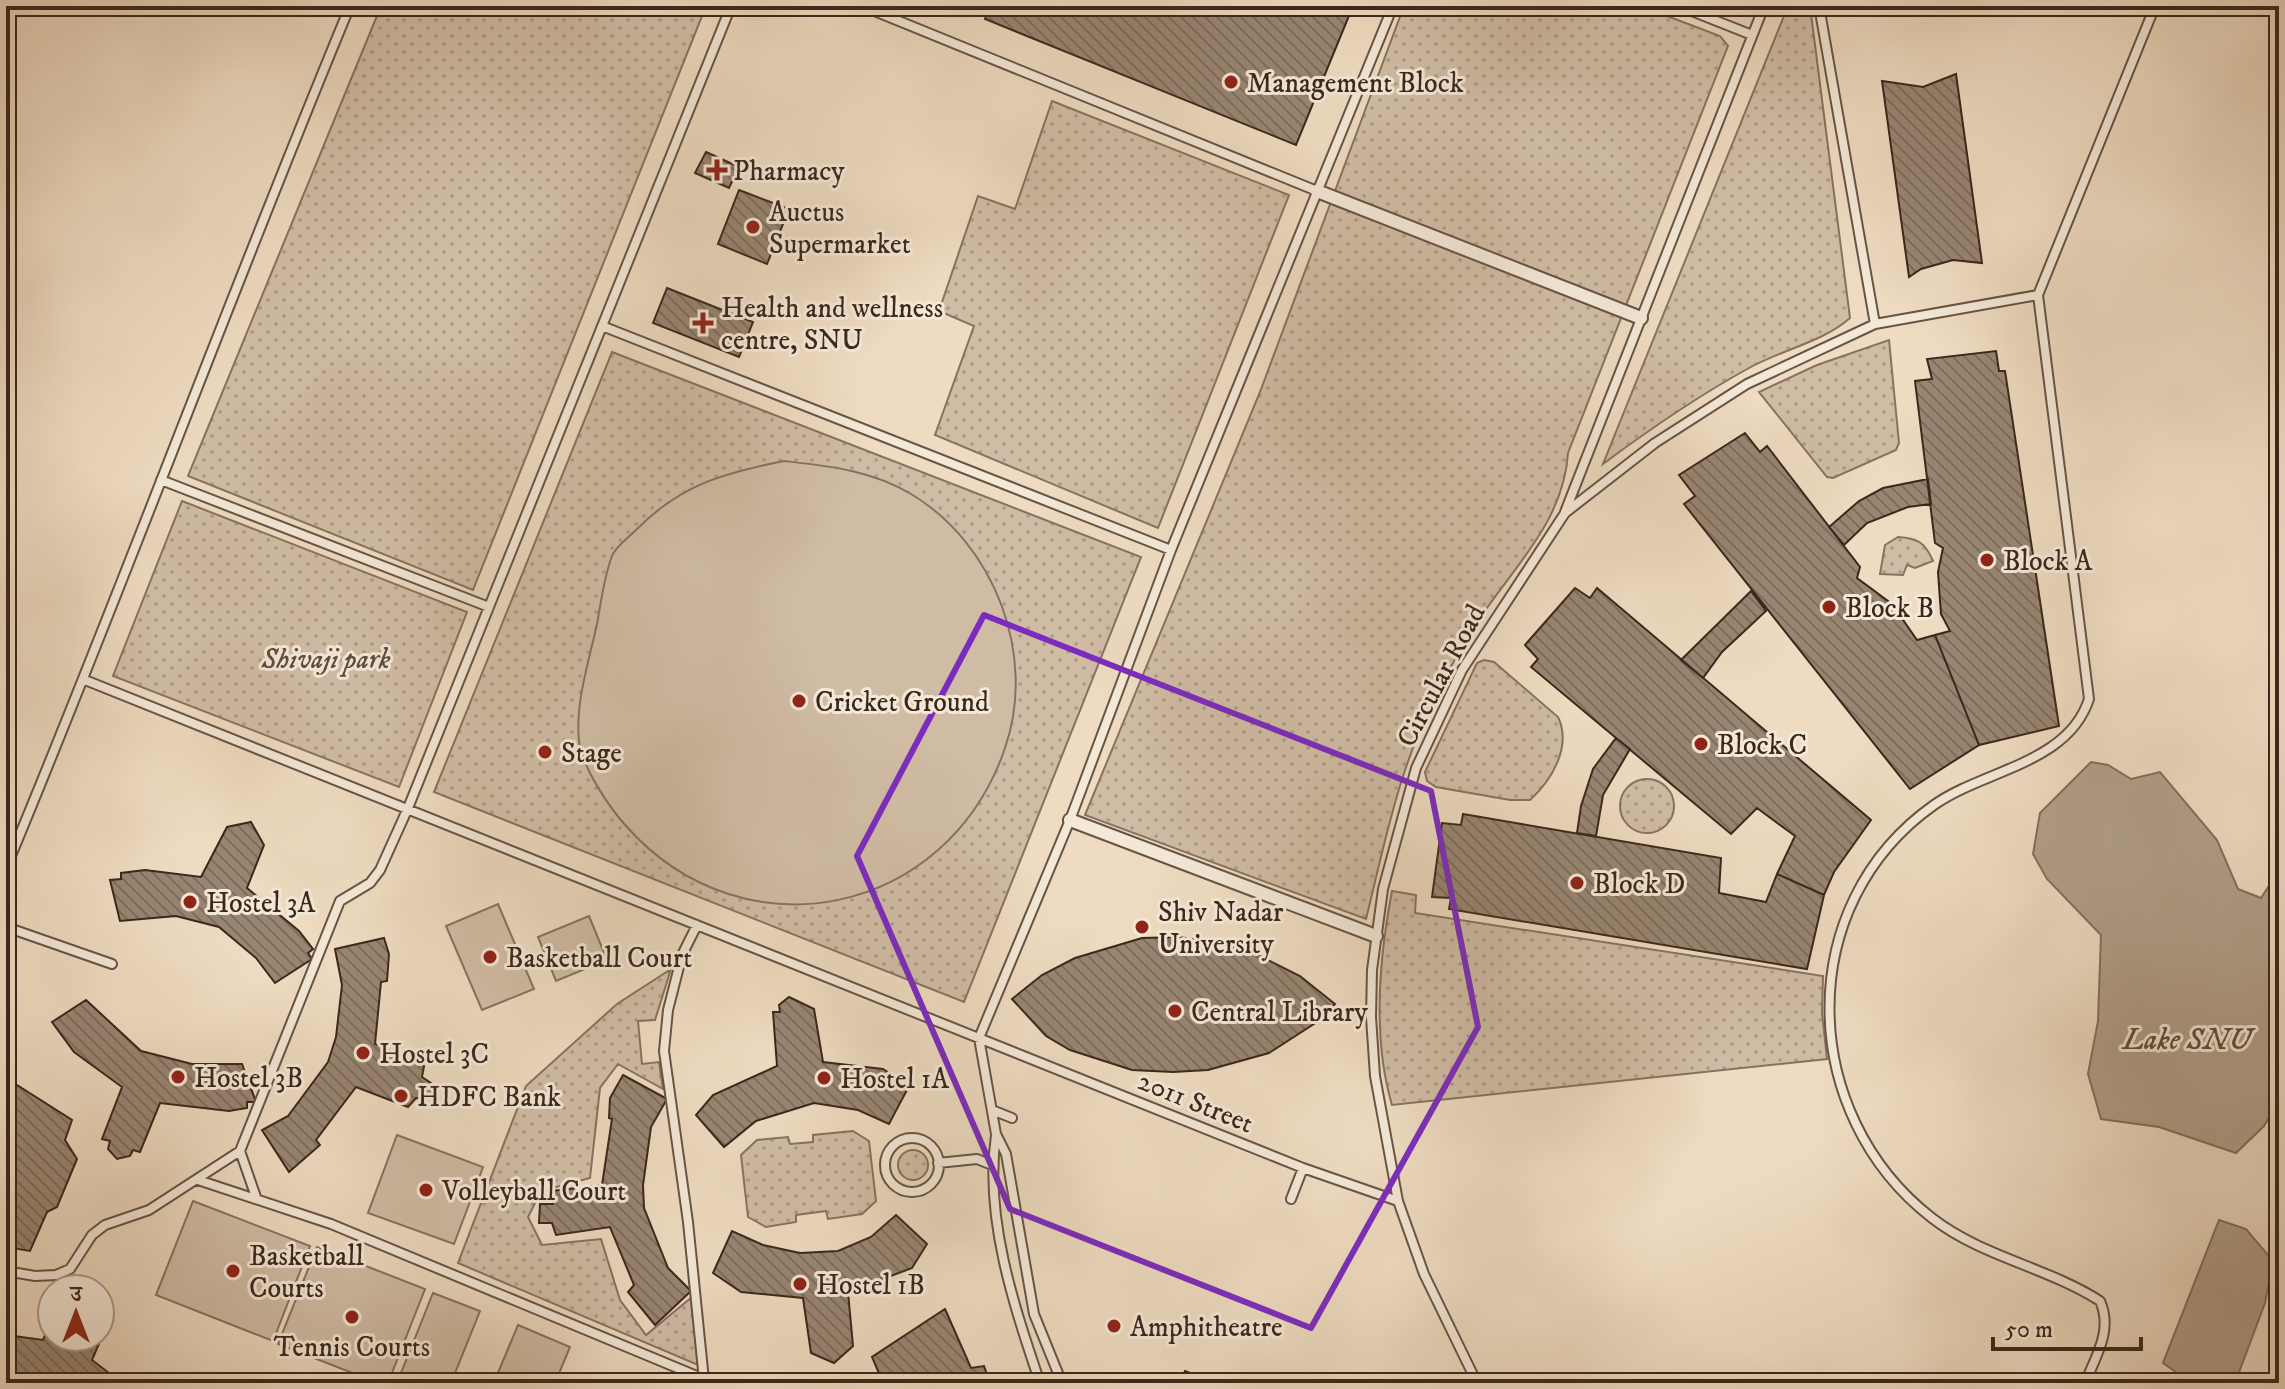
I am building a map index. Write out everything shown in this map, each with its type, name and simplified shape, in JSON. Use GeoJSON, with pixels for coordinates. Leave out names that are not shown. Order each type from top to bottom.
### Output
{"type":"FeatureCollection","features":[{"type":"Feature","properties":{"kind":"street"},"geometry":{"type":"LineString","coordinates":[[1317,191],[1641,318]]}},
{"type":"Feature","properties":{"kind":"street"},"geometry":{"type":"LineString","coordinates":[[1070,820],[1376,936]]}},
{"type":"Feature","properties":{"kind":"lane"},"geometry":{"type":"LineString","coordinates":[[6,868],[85,680],[161,480],[350,6]]}},
{"type":"Feature","properties":{"kind":"lane"},"geometry":{"type":"LineString","coordinates":[[6,1271],[35,1276],[56,1275],[70,1269],[92,1235],[105,1225],[149,1210],[240,1151],[340,901],[370,883],[380,870],[408,808],[731,6]]}},
{"type":"Feature","properties":{"kind":"lane"},"geometry":{"type":"LineString","coordinates":[[862,6],[1317,191]]}},
{"type":"Feature","properties":{"kind":"lane"},"geometry":{"type":"LineString","coordinates":[[1040,1383],[1018,1318],[1004,1251],[992,1165],[996,1134],[979,1038],[1070,820],[1171,550],[1393,6]]}},
{"type":"Feature","properties":{"kind":"lane"},"geometry":{"type":"LineString","coordinates":[[1679,6],[1752,35]]}},
{"type":"Feature","properties":{"kind":"lane"},"geometry":{"type":"LineString","coordinates":[[1565,513],[1764,6]]}},
{"type":"Feature","properties":{"kind":"lane"},"geometry":{"type":"LineString","coordinates":[[1819,6],[1875,324]]}},
{"type":"Feature","properties":{"kind":"lane"},"geometry":{"type":"LineString","coordinates":[[2085,1383],[2106,1330],[2106,1314],[2100,1301],[1975,1245],[1932,1218],[1902,1191],[1861,1134],[1844,1099],[1830,1034],[1829,1006],[1832,965],[1848,908],[1868,870],[1898,836],[1934,805],[1959,790],[2039,755],[2058,742],[2084,714],[2089,699],[2038,295],[2155,6]]}},
{"type":"Feature","properties":{"kind":"lane"},"geometry":{"type":"LineString","coordinates":[[2273,6],[2279,8]]}},
{"type":"Feature","properties":{"kind":"lane","name":"Circular Road"},"geometry":{"type":"LineString","coordinates":[[1477,1383],[1424,1274],[1398,1201],[1375,1076],[1371,1017],[1376,936],[1383,889],[1416,768],[1462,670],[1565,513],[1655,443],[1747,384],[1875,324],[2038,295]]}},
{"type":"Feature","properties":{"kind":"lane"},"geometry":{"type":"LineString","coordinates":[[602,326],[1171,550]]}},
{"type":"Feature","properties":{"kind":"lane"},"geometry":{"type":"LineString","coordinates":[[161,480],[489,607]]}},
{"type":"Feature","properties":{"kind":"lane","name":"2011 Street"},"geometry":{"type":"LineString","coordinates":[[85,680],[1303,1168],[1398,1201]]}},
{"type":"Feature","properties":{"kind":"lane"},"geometry":{"type":"LineString","coordinates":[[198,1180],[256,1197],[704,1381],[688,1222],[664,1051],[682,955],[697,925]]}},
{"type":"Feature","properties":{"kind":"lane"},"geometry":{"type":"LineString","coordinates":[[6,927],[112,964]]}},
{"type":"Feature","properties":{"kind":"lane"},"geometry":{"type":"LineString","coordinates":[[992,1110],[1012,1118]]}},
{"type":"Feature","properties":{"kind":"lane"},"geometry":{"type":"LineString","coordinates":[[996,1134],[1006,1154],[1034,1314],[1062,1383]]}},
{"type":"Feature","properties":{"kind":"lane"},"geometry":{"type":"LineString","coordinates":[[910,1139],[927,1143],[938,1157],[938,1163],[934,1182],[919,1191],[894,1185],[886,1170],[894,1145],[910,1139]]}},
{"type":"Feature","properties":{"kind":"lane"},"geometry":{"type":"LineString","coordinates":[[240,1151],[256,1197]]}},
{"type":"Feature","properties":{"kind":"lane"},"geometry":{"type":"LineString","coordinates":[[938,1163],[977,1159],[992,1165]]}},
{"type":"Feature","properties":{"kind":"lane"},"geometry":{"type":"LineString","coordinates":[[1291,1199],[1303,1168]]}},
{"type":"Feature","properties":{"kind":"highlighted area"},"geometry":{"type":"Polygon","coordinates":[[[984,615],[1431,791],[1478,1027],[1311,1328],[1010,1209],[857,856],[984,615]]]}},
{"type":"Feature","properties":{"kind":"green space"},"geometry":{"type":"Polygon","coordinates":[[[381,6],[706,6],[473,590],[188,476],[381,6]]]}},
{"type":"Feature","properties":{"kind":"green space"},"geometry":{"type":"Polygon","coordinates":[[[1404,6],[1641,6],[1720,36],[1728,46],[1568,453],[1557,500],[1534,543],[1466,639],[1413,747],[1395,803],[1366,919],[1085,815],[1260,392],[1404,6]]]}},
{"type":"Feature","properties":{"kind":"green space"},"geometry":{"type":"Polygon","coordinates":[[[1788,6],[1810,6],[1850,318],[1815,340],[1761,362],[1730,379],[1674,413],[1603,464],[1788,6]]]}},
{"type":"Feature","properties":{"kind":"green space"},"geometry":{"type":"Polygon","coordinates":[[[1052,101],[1289,195],[1158,528],[935,435],[974,326],[939,311],[978,196],[1015,209],[1052,101]]]}},
{"type":"Feature","properties":{"kind":"green space"},"geometry":{"type":"Polygon","coordinates":[[[1889,340],[1899,443],[1896,450],[1833,478],[1827,477],[1759,392],[1817,365],[1889,340]]]}},
{"type":"Feature","properties":{"kind":"green space"},"geometry":{"type":"Polygon","coordinates":[[[612,352],[1141,557],[964,1002],[434,792],[612,352]]]}},
{"type":"Feature","properties":{"kind":"green space","name":"Cricket Ground"},"geometry":{"type":"Polygon","coordinates":[[[784,461],[833,467],[880,479],[911,494],[940,515],[966,542],[986,572],[1002,605],[1016,677],[1014,713],[1005,748],[977,805],[938,850],[891,882],[838,900],[783,904],[727,894],[674,868],[626,826],[604,798],[585,763],[578,727],[605,581],[616,549],[652,515],[686,492],[722,476],[784,461]]]}},
{"type":"Feature","properties":{"kind":"green space","name":"Shivaji park"},"geometry":{"type":"Polygon","coordinates":[[[182,501],[467,612],[399,787],[113,676],[182,501]]]}},
{"type":"Feature","properties":{"kind":"green space"},"geometry":{"type":"Polygon","coordinates":[[[1898,537],[1920,542],[1933,561],[1915,568],[1907,565],[1903,575],[1880,574],[1885,545],[1898,537]]]}},
{"type":"Feature","properties":{"kind":"green space"},"geometry":{"type":"Polygon","coordinates":[[[1484,660],[1494,662],[1558,717],[1562,728],[1558,762],[1546,783],[1530,800],[1510,800],[1436,787],[1427,781],[1425,772],[1477,663],[1484,660]]]}},
{"type":"Feature","properties":{"kind":"green space"},"geometry":{"type":"Polygon","coordinates":[[[1647,779],[1666,787],[1674,806],[1666,825],[1647,833],[1628,825],[1620,806],[1628,787],[1647,779]]]}},
{"type":"Feature","properties":{"kind":"green space"},"geometry":{"type":"Polygon","coordinates":[[[1392,891],[1416,895],[1415,913],[1823,976],[1822,1013],[1827,1059],[1392,1105],[1382,1052],[1380,998],[1392,891]]]}},
{"type":"Feature","properties":{"kind":"green space","name":"Basketball Court"},"geometry":{"type":"Polygon","coordinates":[[[498,904],[534,989],[482,1010],[446,926],[498,904]]]}},
{"type":"Feature","properties":{"kind":"green space"},"geometry":{"type":"Polygon","coordinates":[[[589,916],[607,960],[556,981],[538,937],[589,916]]]}},
{"type":"Feature","properties":{"kind":"green space"},"geometry":{"type":"Polygon","coordinates":[[[671,969],[655,1020],[638,1021],[642,1064],[659,1062],[663,1089],[618,1064],[600,1088],[590,1178],[541,1191],[528,1217],[542,1245],[601,1239],[620,1300],[646,1335],[692,1297],[698,1365],[458,1263],[526,1086],[617,1004],[671,969]]]}},
{"type":"Feature","properties":{"kind":"green space"},"geometry":{"type":"Polygon","coordinates":[[[853,1131],[869,1141],[876,1201],[862,1214],[828,1219],[826,1211],[796,1215],[796,1222],[766,1227],[748,1217],[741,1155],[757,1140],[788,1137],[790,1144],[813,1142],[813,1135],[853,1131]]]}},
{"type":"Feature","properties":{"kind":"green space","name":"Volleyball Court"},"geometry":{"type":"Polygon","coordinates":[[[397,1135],[483,1167],[454,1244],[368,1213],[397,1135]]]}},
{"type":"Feature","properties":{"kind":"green space"},"geometry":{"type":"Polygon","coordinates":[[[913,1150],[924,1154],[928,1165],[924,1176],[913,1180],[902,1176],[898,1165],[902,1154],[913,1150]]]}},
{"type":"Feature","properties":{"kind":"green space","name":"Basketball Courts"},"geometry":{"type":"Polygon","coordinates":[[[193,1201],[310,1246],[273,1341],[156,1295],[193,1201]]]}},
{"type":"Feature","properties":{"kind":"green space","name":"Tennis Courts"},"geometry":{"type":"Polygon","coordinates":[[[317,1247],[425,1289],[388,1383],[378,1383],[278,1344],[317,1247]]]}},
{"type":"Feature","properties":{"kind":"green space"},"geometry":{"type":"Polygon","coordinates":[[[433,1293],[480,1311],[451,1383],[397,1383],[433,1293]]]}},
{"type":"Feature","properties":{"kind":"green space"},"geometry":{"type":"Polygon","coordinates":[[[518,1325],[570,1347],[555,1383],[517,1383],[497,1375],[518,1325]]]}},
{"type":"Feature","properties":{"kind":"water","name":"Lake SNU"},"geometry":{"type":"Polygon","coordinates":[[[2091,762],[2108,765],[2131,779],[2160,772],[2217,840],[2238,889],[2261,898],[2274,878],[2279,883],[2279,1101],[2264,1126],[2236,1153],[2159,1127],[2101,1119],[2088,1074],[2098,1021],[2101,935],[2047,879],[2033,854],[2040,813],[2091,762]]]}},
{"type":"Feature","properties":{"kind":"water"},"geometry":{"type":"Polygon","coordinates":[[[2219,1220],[2246,1229],[2273,1261],[2265,1303],[2235,1383],[2180,1375],[2163,1363],[2219,1220]]]}},
{"type":"Feature","properties":{"kind":"building","name":"Management Block"},"geometry":{"type":"Polygon","coordinates":[[[990,6],[1353,6],[1296,145],[985,19],[990,6]]]}},
{"type":"Feature","properties":{"kind":"building"},"geometry":{"type":"Polygon","coordinates":[[[1956,74],[1982,263],[1953,260],[1921,269],[1909,277],[1882,81],[1923,87],[1956,74]]]}},
{"type":"Feature","properties":{"kind":"building","name":"Pharmacy"},"geometry":{"type":"Polygon","coordinates":[[[706,152],[739,167],[729,188],[695,173],[706,152]]]}},
{"type":"Feature","properties":{"kind":"building","name":"Auctus Supermarket"},"geometry":{"type":"Polygon","coordinates":[[[739,190],[789,209],[767,264],[718,244],[739,190]]]}},
{"type":"Feature","properties":{"kind":"building","name":"Health and wellness centre, SNU"},"geometry":{"type":"Polygon","coordinates":[[[667,288],[753,322],[739,357],[653,323],[667,288]]]}},
{"type":"Feature","properties":{"kind":"building","name":"Block A"},"geometry":{"type":"Polygon","coordinates":[[[1996,351],[1999,371],[2005,371],[2059,726],[1979,745],[1935,635],[1950,631],[1941,614],[1938,572],[1943,548],[1935,543],[1915,381],[1932,379],[1927,359],[1996,351]]]}},
{"type":"Feature","properties":{"kind":"building","name":"Block B"},"geometry":{"type":"Polygon","coordinates":[[[1745,433],[1760,452],[1767,446],[1860,567],[1857,578],[1892,604],[1917,640],[1935,635],[1979,745],[1910,789],[1684,504],[1695,496],[1679,475],[1745,433]]]}},
{"type":"Feature","properties":{"kind":"building"},"geometry":{"type":"Polygon","coordinates":[[[1928,479],[1931,504],[1908,507],[1867,523],[1844,545],[1829,527],[1859,501],[1883,488],[1928,479]]]}},
{"type":"Feature","properties":{"kind":"building","name":"Block C"},"geometry":{"type":"Polygon","coordinates":[[[1575,588],[1590,598],[1597,588],[1871,820],[1834,872],[1824,895],[1777,874],[1795,836],[1757,808],[1731,834],[1531,667],[1538,659],[1525,645],[1575,588]]]}},
{"type":"Feature","properties":{"kind":"building"},"geometry":{"type":"Polygon","coordinates":[[[1751,591],[1766,611],[1722,652],[1703,678],[1681,660],[1751,591]]]}},
{"type":"Feature","properties":{"kind":"building"},"geometry":{"type":"Polygon","coordinates":[[[1616,738],[1630,749],[1603,795],[1596,836],[1577,833],[1581,806],[1593,769],[1616,738]]]}},
{"type":"Feature","properties":{"kind":"building","name":"Block D"},"geometry":{"type":"Polygon","coordinates":[[[1463,814],[1721,858],[1719,893],[1766,902],[1777,874],[1824,895],[1807,969],[1449,909],[1451,898],[1432,897],[1442,823],[1461,825],[1463,814]]]}},
{"type":"Feature","properties":{"kind":"building","name":"Hostel 3A"},"geometry":{"type":"Polygon","coordinates":[[[251,822],[264,845],[247,888],[299,931],[313,949],[308,953],[312,959],[275,983],[256,958],[219,927],[176,916],[120,921],[110,880],[121,879],[121,873],[145,870],[201,877],[227,827],[251,822]]]}},
{"type":"Feature","properties":{"kind":"building","name":"Central Library"},"geometry":{"type":"Polygon","coordinates":[[[1179,937],[1244,948],[1300,976],[1335,1004],[1317,1022],[1269,1053],[1208,1070],[1173,1072],[1132,1070],[1070,1050],[1046,1036],[1012,999],[1042,975],[1075,958],[1142,938],[1179,937]]]}},
{"type":"Feature","properties":{"kind":"building","name":"Hostel 3C"},"geometry":{"type":"Polygon","coordinates":[[[384,938],[389,954],[387,981],[381,982],[375,1044],[424,1066],[422,1077],[431,1083],[431,1094],[424,1099],[416,1098],[408,1107],[356,1087],[316,1140],[320,1145],[289,1172],[262,1130],[288,1116],[328,1062],[336,1037],[342,985],[335,949],[384,938]]]}},
{"type":"Feature","properties":{"kind":"building","name":"Hostel 1A"},"geometry":{"type":"Polygon","coordinates":[[[789,997],[814,1009],[823,1062],[883,1069],[909,1086],[889,1124],[858,1110],[814,1103],[756,1121],[724,1147],[696,1115],[713,1095],[777,1066],[773,1012],[780,1012],[779,1005],[789,997]]]}},
{"type":"Feature","properties":{"kind":"building","name":"Hostel 3B"},"geometry":{"type":"Polygon","coordinates":[[[86,1000],[141,1051],[192,1064],[242,1064],[256,1102],[247,1102],[247,1108],[229,1111],[160,1103],[140,1152],[133,1150],[130,1156],[117,1159],[108,1149],[110,1141],[102,1139],[122,1087],[74,1052],[52,1022],[86,1000]]]}},
{"type":"Feature","properties":{"kind":"building"},"geometry":{"type":"Polygon","coordinates":[[[623,1075],[667,1099],[651,1127],[643,1185],[644,1208],[668,1268],[691,1291],[655,1325],[628,1292],[634,1285],[610,1227],[556,1235],[552,1223],[539,1223],[540,1204],[553,1204],[552,1191],[602,1185],[612,1119],[609,1118],[610,1098],[623,1075]]]}},
{"type":"Feature","properties":{"kind":"building"},"geometry":{"type":"Polygon","coordinates":[[[6,1078],[72,1120],[65,1140],[77,1159],[57,1207],[47,1212],[30,1251],[6,1247],[6,1078]]]}},
{"type":"Feature","properties":{"kind":"building","name":"Hostel 1B"},"geometry":{"type":"Polygon","coordinates":[[[896,1215],[927,1244],[912,1268],[848,1292],[853,1346],[834,1363],[811,1353],[803,1298],[741,1292],[713,1273],[732,1231],[763,1245],[800,1253],[838,1251],[871,1237],[896,1215]]]}},
{"type":"Feature","properties":{"kind":"building"},"geometry":{"type":"Polygon","coordinates":[[[945,1309],[971,1368],[984,1366],[990,1383],[883,1383],[872,1357],[945,1309]]]}},
{"type":"Feature","properties":{"kind":"building"},"geometry":{"type":"Polygon","coordinates":[[[6,1335],[36,1339],[36,1353],[95,1353],[92,1360],[122,1383],[30,1383],[6,1379],[6,1335]]]}},
{"type":"Feature","properties":{"kind":"building"},"geometry":{"type":"Polygon","coordinates":[[[1185,1371],[1212,1382],[1212,1383],[1180,1383],[1185,1371]]]}},
{"type":"Feature","properties":{"kind":"place","name":"Management Block"},"geometry":{"type":"Point","coordinates":[1231,82]}},
{"type":"Feature","properties":{"kind":"place","name":"Pharmacy"},"geometry":{"type":"Point","coordinates":[717,170]}},
{"type":"Feature","properties":{"kind":"place","name":"Auctus Supermarket"},"geometry":{"type":"Point","coordinates":[753,227]}},
{"type":"Feature","properties":{"kind":"place","name":"Health and wellness centre, SNU"},"geometry":{"type":"Point","coordinates":[703,323]}},
{"type":"Feature","properties":{"kind":"place","name":"Block A"},"geometry":{"type":"Point","coordinates":[1987,560]}},
{"type":"Feature","properties":{"kind":"place","name":"Block B"},"geometry":{"type":"Point","coordinates":[1829,607]}},
{"type":"Feature","properties":{"kind":"place","name":"Cricket Ground"},"geometry":{"type":"Point","coordinates":[799,701]}},
{"type":"Feature","properties":{"kind":"place","name":"Block C"},"geometry":{"type":"Point","coordinates":[1701,744]}},
{"type":"Feature","properties":{"kind":"place","name":"Stage"},"geometry":{"type":"Point","coordinates":[545,752]}},
{"type":"Feature","properties":{"kind":"place","name":"Block D"},"geometry":{"type":"Point","coordinates":[1577,883]}},
{"type":"Feature","properties":{"kind":"place","name":"Hostel 3A"},"geometry":{"type":"Point","coordinates":[190,902]}},
{"type":"Feature","properties":{"kind":"place","name":"Shiv Nadar University"},"geometry":{"type":"Point","coordinates":[1142,927]}},
{"type":"Feature","properties":{"kind":"place","name":"Basketball Court"},"geometry":{"type":"Point","coordinates":[490,957]}},
{"type":"Feature","properties":{"kind":"place","name":"Central Library"},"geometry":{"type":"Point","coordinates":[1175,1011]}},
{"type":"Feature","properties":{"kind":"place","name":"Hostel 3C"},"geometry":{"type":"Point","coordinates":[363,1053]}},
{"type":"Feature","properties":{"kind":"place","name":"Hostel 3B"},"geometry":{"type":"Point","coordinates":[178,1077]}},
{"type":"Feature","properties":{"kind":"place","name":"Hostel 1A"},"geometry":{"type":"Point","coordinates":[824,1078]}},
{"type":"Feature","properties":{"kind":"place","name":"HDFC Bank"},"geometry":{"type":"Point","coordinates":[401,1096]}},
{"type":"Feature","properties":{"kind":"place","name":"Volleyball Court"},"geometry":{"type":"Point","coordinates":[426,1190]}},
{"type":"Feature","properties":{"kind":"place","name":"Basketball Courts"},"geometry":{"type":"Point","coordinates":[233,1271]}},
{"type":"Feature","properties":{"kind":"place","name":"Hostel 1B"},"geometry":{"type":"Point","coordinates":[800,1284]}},
{"type":"Feature","properties":{"kind":"place","name":"Tennis Courts"},"geometry":{"type":"Point","coordinates":[352,1317]}},
{"type":"Feature","properties":{"kind":"place","name":"Amphitheatre"},"geometry":{"type":"Point","coordinates":[1114,1326]}}]}
